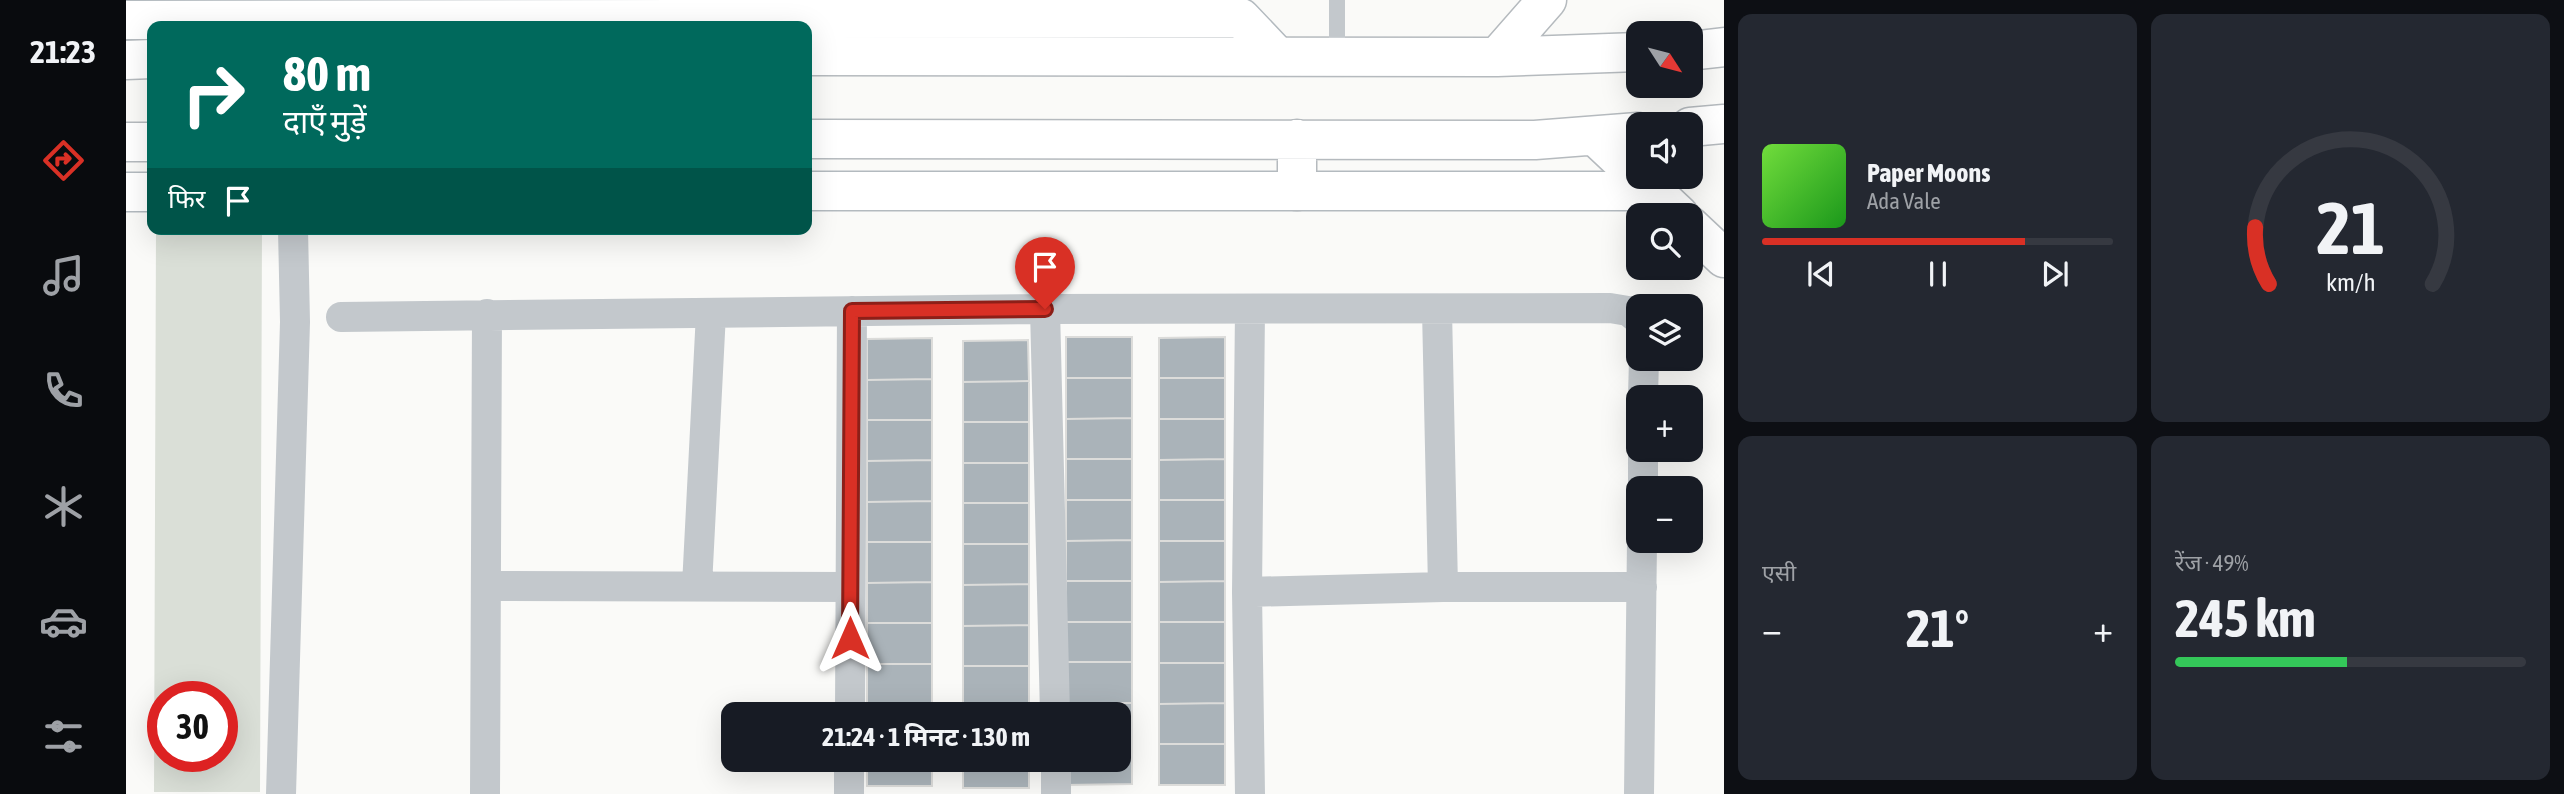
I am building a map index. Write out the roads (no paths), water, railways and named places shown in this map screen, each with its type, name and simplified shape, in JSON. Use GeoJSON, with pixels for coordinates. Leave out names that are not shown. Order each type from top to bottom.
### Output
{"type":"FeatureCollection","features":[{"type":"Feature","properties":{"kind":"main road"},"geometry":{"type":"LineString","coordinates":[[1497,57],[1547,0]]}},
{"type":"Feature","properties":{"kind":"main road"},"geometry":{"type":"LineString","coordinates":[[126,20],[255,10],[1241,18],[1277,56]]}},
{"type":"Feature","properties":{"kind":"main road"},"geometry":{"type":"LineString","coordinates":[[1703,49],[1724,47]]}},
{"type":"Feature","properties":{"kind":"main road"},"geometry":{"type":"LineString","coordinates":[[812,56],[1497,57],[1626,52]]}},
{"type":"Feature","properties":{"kind":"main road"},"geometry":{"type":"LineString","coordinates":[[126,60],[147,60]]}},
{"type":"Feature","properties":{"kind":"main road"},"geometry":{"type":"LineString","coordinates":[[1703,126],[1724,124]]}},
{"type":"Feature","properties":{"kind":"main road"},"geometry":{"type":"LineString","coordinates":[[812,138],[1535,140],[1626,133]]}},
{"type":"Feature","properties":{"kind":"main road"},"geometry":{"type":"LineString","coordinates":[[1595,136],[1666,203]]}},
{"type":"Feature","properties":{"kind":"main road"},"geometry":{"type":"LineString","coordinates":[[1297,139],[1297,191]]}},
{"type":"Feature","properties":{"kind":"main road"},"geometry":{"type":"LineString","coordinates":[[126,142],[147,142]]}},
{"type":"Feature","properties":{"kind":"main road"},"geometry":{"type":"LineString","coordinates":[[126,191],[147,191]]}},
{"type":"Feature","properties":{"kind":"main road"},"geometry":{"type":"LineString","coordinates":[[812,191],[1297,191],[1666,203]]}},
{"type":"Feature","properties":{"kind":"main road"},"geometry":{"type":"LineString","coordinates":[[1703,238],[1724,258]]}},
{"type":"Feature","properties":{"kind":"street"},"geometry":{"type":"LineString","coordinates":[[281,794],[295,322],[293,235]]}},
{"type":"Feature","properties":{"kind":"street"},"geometry":{"type":"LineString","coordinates":[[341,317],[1045,309],[1610,308],[1626,311]]}},
{"type":"Feature","properties":{"kind":"street"},"geometry":{"type":"LineString","coordinates":[[1045,309],[1055,702]]}},
{"type":"Feature","properties":{"kind":"street"},"geometry":{"type":"LineString","coordinates":[[1250,310],[1247,592],[1250,794]]}},
{"type":"Feature","properties":{"kind":"street"},"geometry":{"type":"LineString","coordinates":[[1437,310],[1443,587]]}},
{"type":"Feature","properties":{"kind":"street"},"geometry":{"type":"LineString","coordinates":[[850,702],[852,311]]}},
{"type":"Feature","properties":{"kind":"street"},"geometry":{"type":"LineString","coordinates":[[697,586],[711,313]]}},
{"type":"Feature","properties":{"kind":"street"},"geometry":{"type":"LineString","coordinates":[[485,794],[487,314]]}},
{"type":"Feature","properties":{"kind":"street"},"geometry":{"type":"LineString","coordinates":[[1639,794],[1642,553]]}},
{"type":"Feature","properties":{"kind":"street"},"geometry":{"type":"LineString","coordinates":[[487,586],[850,587]]}},
{"type":"Feature","properties":{"kind":"street"},"geometry":{"type":"LineString","coordinates":[[1247,592],[1443,587],[1642,587]]}},
{"type":"Feature","properties":{"kind":"street"},"geometry":{"type":"LineString","coordinates":[[849,772],[849,794]]}},
{"type":"Feature","properties":{"kind":"street"},"geometry":{"type":"LineString","coordinates":[[1056,772],[1056,794]]}},
{"type":"Feature","properties":{"kind":"lane"},"geometry":{"type":"LineString","coordinates":[[1337,0],[1337,56]]}}]}
